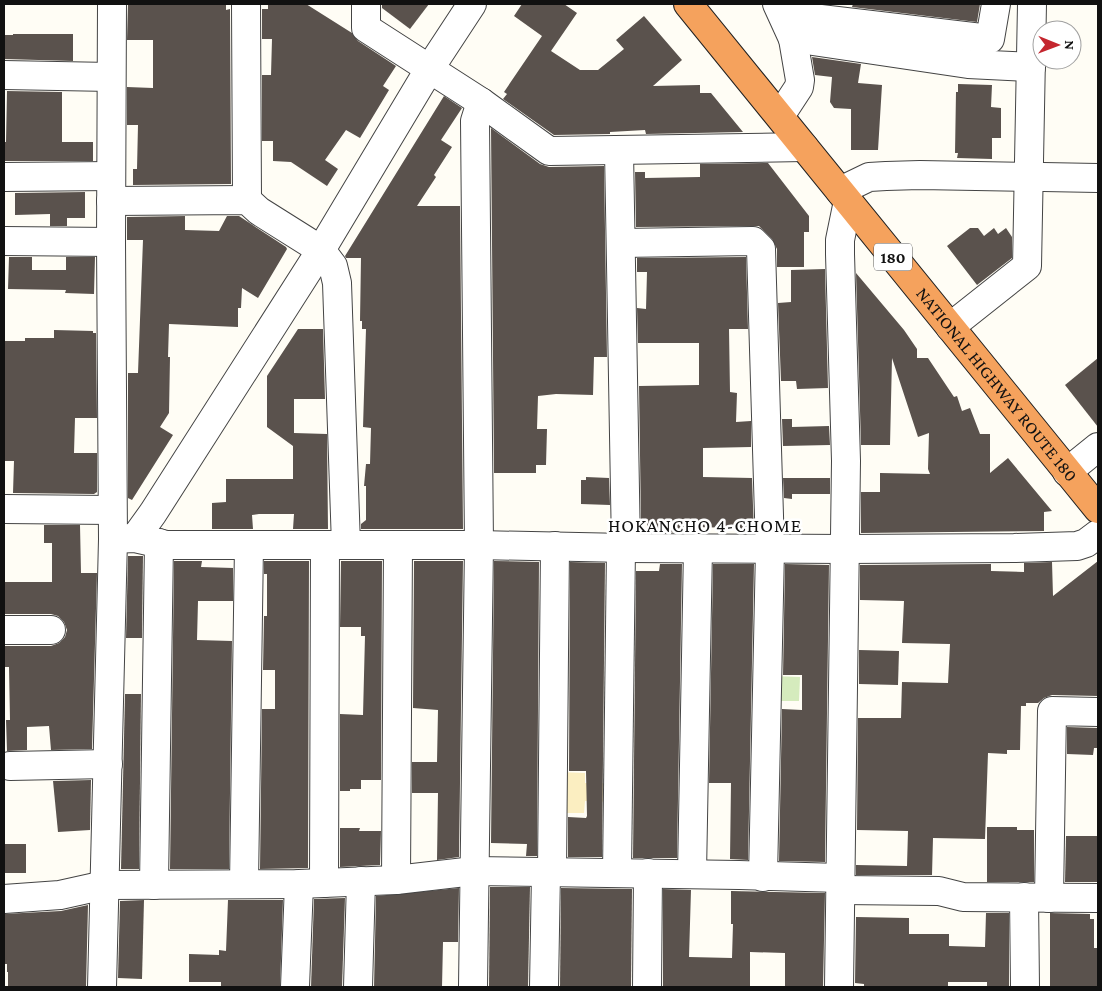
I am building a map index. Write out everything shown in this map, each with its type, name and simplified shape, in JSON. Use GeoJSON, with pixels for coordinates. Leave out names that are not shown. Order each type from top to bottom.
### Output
{"type":"FeatureCollection","features":[{"type":"Feature","properties":{"kind":"highway","name":"NATIONAL HIGHWAY ROUTE 180"},"geometry":{"type":"LineString","coordinates":[[688,4],[1098,509]]}},
{"type":"Feature","properties":{"kind":"street"},"geometry":{"type":"LineString","coordinates":[[112,4],[110,242],[112,510],[136,540],[154,885]]}},
{"type":"Feature","properties":{"kind":"street"},"geometry":{"type":"LineString","coordinates":[[246,4],[247,200]]}},
{"type":"Feature","properties":{"kind":"street"},"geometry":{"type":"LineString","coordinates":[[366,4],[366,28],[481,102],[549,151],[804,147]]}},
{"type":"Feature","properties":{"kind":"street"},"geometry":{"type":"LineString","coordinates":[[102,987],[108,764],[136,540],[321,250],[430,68],[472,4]]}},
{"type":"Feature","properties":{"kind":"street"},"geometry":{"type":"LineString","coordinates":[[777,4],[793,39],[800,80],[799,87],[780,116]]}},
{"type":"Feature","properties":{"kind":"street"},"geometry":{"type":"LineString","coordinates":[[804,4],[806,12],[812,18],[990,39],[996,4]]}},
{"type":"Feature","properties":{"kind":"street"},"geometry":{"type":"LineString","coordinates":[[950,327],[1027,266],[1032,4]]}},
{"type":"Feature","properties":{"kind":"street"},"geometry":{"type":"LineString","coordinates":[[793,39],[968,64],[1031,67]]}},
{"type":"Feature","properties":{"kind":"street"},"geometry":{"type":"LineString","coordinates":[[4,75],[111,77]]}},
{"type":"Feature","properties":{"kind":"street"},"geometry":{"type":"LineString","coordinates":[[473,987],[479,545],[475,121],[481,102]]}},
{"type":"Feature","properties":{"kind":"street"},"geometry":{"type":"LineString","coordinates":[[617,873],[624,548],[619,151]]}},
{"type":"Feature","properties":{"kind":"street"},"geometry":{"type":"LineString","coordinates":[[839,987],[846,549],[846,462],[840,254],[844,196],[869,177],[920,175],[1098,178]]}},
{"type":"Feature","properties":{"kind":"street"},"geometry":{"type":"LineString","coordinates":[[4,177],[111,189],[247,200],[259,211],[321,250],[333,266],[337,283],[336,545],[311,883],[295,987]]}},
{"type":"Feature","properties":{"kind":"street"},"geometry":{"type":"LineString","coordinates":[[4,240],[110,242]]}},
{"type":"Feature","properties":{"kind":"street"},"geometry":{"type":"LineString","coordinates":[[621,243],[753,241],[761,248],[770,549],[763,876]]}},
{"type":"Feature","properties":{"kind":"street"},"geometry":{"type":"LineString","coordinates":[[1067,472],[1098,447]]}},
{"type":"Feature","properties":{"kind":"street"},"geometry":{"type":"LineString","coordinates":[[4,509],[112,510]]}},
{"type":"Feature","properties":{"kind":"street"},"geometry":{"type":"LineString","coordinates":[[136,540],[166,545],[479,545],[770,549],[1014,548],[1078,546],[1086,543],[1098,534]]}},
{"type":"Feature","properties":{"kind":"street"},"geometry":{"type":"LineString","coordinates":[[244,884],[249,545]]}},
{"type":"Feature","properties":{"kind":"street"},"geometry":{"type":"LineString","coordinates":[[396,880],[398,545]]}},
{"type":"Feature","properties":{"kind":"street"},"geometry":{"type":"LineString","coordinates":[[544,987],[549,872],[555,546]]}},
{"type":"Feature","properties":{"kind":"street"},"geometry":{"type":"LineString","coordinates":[[692,874],[698,548]]}},
{"type":"Feature","properties":{"kind":"street"},"geometry":{"type":"LineString","coordinates":[[4,630],[51,630]]}},
{"type":"Feature","properties":{"kind":"street"},"geometry":{"type":"LineString","coordinates":[[1025,987],[1036,897],[1052,711],[1098,712]]}},
{"type":"Feature","properties":{"kind":"street"},"geometry":{"type":"LineString","coordinates":[[10,766],[108,764]]}},
{"type":"Feature","properties":{"kind":"street"},"geometry":{"type":"LineString","coordinates":[[4,899],[60,894],[105,885],[311,883],[396,880],[474,871],[763,876],[939,891],[963,897],[1098,898]]}},
{"type":"Feature","properties":{"kind":"street"},"geometry":{"type":"LineString","coordinates":[[647,987],[648,873]]}},
{"type":"Feature","properties":{"kind":"street"},"geometry":{"type":"LineString","coordinates":[[358,987],[362,881]]}},
{"type":"Feature","properties":{"kind":"green space"},"geometry":{"type":"Polygon","coordinates":[[[772,676],[800,677],[799,701],[771,701],[772,676]]]}},
{"type":"Feature","properties":{"kind":"sand"},"geometry":{"type":"Polygon","coordinates":[[[559,772],[585,773],[585,783],[613,783],[613,802],[585,801],[584,813],[558,813],[559,772]]]}},
{"type":"Feature","properties":{"kind":"building"},"geometry":{"type":"Polygon","coordinates":[[[128,4],[226,4],[226,10],[230,9],[231,184],[133,185],[133,169],[137,169],[138,125],[127,125],[127,87],[153,88],[153,40],[127,40],[128,4]]]}},
{"type":"Feature","properties":{"kind":"building"},"geometry":{"type":"Polygon","coordinates":[[[268,4],[306,4],[352,33],[358,41],[396,66],[383,86],[389,90],[360,138],[346,130],[325,160],[338,169],[327,186],[291,162],[273,161],[273,141],[262,141],[262,75],[271,75],[272,39],[262,39],[262,9],[268,9],[268,4]]]}},
{"type":"Feature","properties":{"kind":"building"},"geometry":{"type":"Polygon","coordinates":[[[382,4],[429,4],[410,29],[382,8],[382,4]]]}},
{"type":"Feature","properties":{"kind":"building"},"geometry":{"type":"Polygon","coordinates":[[[522,4],[564,4],[577,13],[551,51],[580,70],[598,70],[624,49],[616,40],[644,16],[682,60],[653,86],[700,85],[700,93],[711,93],[743,132],[646,134],[645,130],[610,132],[610,134],[554,135],[503,99],[507,94],[504,92],[542,36],[514,16],[522,4]]]}},
{"type":"Feature","properties":{"kind":"building"},"geometry":{"type":"Polygon","coordinates":[[[853,4],[980,4],[977,22],[852,7],[853,4]]]}},
{"type":"Feature","properties":{"kind":"building"},"geometry":{"type":"Polygon","coordinates":[[[73,34],[73,61],[4,59],[4,35],[73,34]]]}},
{"type":"Feature","properties":{"kind":"building"},"geometry":{"type":"Polygon","coordinates":[[[812,57],[861,64],[858,83],[882,85],[878,150],[851,150],[851,109],[834,108],[830,102],[832,77],[815,75],[812,57]]]}},
{"type":"Feature","properties":{"kind":"building"},"geometry":{"type":"Polygon","coordinates":[[[958,84],[992,85],[991,107],[1001,108],[1001,138],[992,138],[992,159],[957,158],[958,153],[955,153],[956,92],[958,92],[958,84]]]}},
{"type":"Feature","properties":{"kind":"building"},"geometry":{"type":"Polygon","coordinates":[[[7,91],[62,92],[62,142],[93,142],[93,161],[4,161],[7,91]]]}},
{"type":"Feature","properties":{"kind":"building"},"geometry":{"type":"Polygon","coordinates":[[[444,96],[462,108],[441,140],[452,147],[434,175],[436,177],[417,206],[460,206],[463,529],[361,529],[361,524],[366,520],[366,486],[364,486],[366,464],[370,464],[371,428],[363,427],[366,329],[362,329],[362,321],[360,321],[361,258],[346,258],[345,256],[444,96]]]}},
{"type":"Feature","properties":{"kind":"building"},"geometry":{"type":"Polygon","coordinates":[[[491,128],[540,164],[549,167],[604,166],[607,357],[594,357],[593,395],[556,394],[538,396],[537,429],[547,429],[546,465],[536,465],[536,473],[494,473],[491,128]]]}},
{"type":"Feature","properties":{"kind":"building"},"geometry":{"type":"Polygon","coordinates":[[[768,163],[809,216],[809,232],[804,232],[804,267],[777,267],[777,249],[772,239],[759,226],[636,227],[635,172],[645,172],[645,178],[700,177],[700,164],[768,163]]]}},
{"type":"Feature","properties":{"kind":"building"},"geometry":{"type":"Polygon","coordinates":[[[85,192],[85,218],[67,218],[67,226],[50,226],[50,214],[15,215],[15,193],[85,192]]]}},
{"type":"Feature","properties":{"kind":"building"},"geometry":{"type":"Polygon","coordinates":[[[185,216],[185,230],[219,231],[227,216],[239,216],[287,249],[258,298],[242,288],[241,308],[238,308],[238,327],[169,324],[169,413],[160,427],[173,435],[132,500],[128,498],[128,373],[138,373],[143,240],[127,240],[127,217],[185,216]]]}},
{"type":"Feature","properties":{"kind":"building"},"geometry":{"type":"Polygon","coordinates":[[[970,228],[978,228],[984,236],[994,228],[998,234],[1006,228],[1012,237],[1012,258],[977,285],[947,246],[970,228]]]}},
{"type":"Feature","properties":{"kind":"building"},"geometry":{"type":"Polygon","coordinates":[[[9,257],[32,257],[32,270],[66,270],[66,257],[95,257],[94,294],[65,293],[66,290],[8,289],[9,257]]]}},
{"type":"Feature","properties":{"kind":"building"},"geometry":{"type":"Polygon","coordinates":[[[746,257],[748,329],[729,329],[730,392],[737,393],[736,422],[751,421],[751,447],[703,448],[703,477],[752,478],[754,533],[739,533],[739,528],[694,527],[694,533],[647,532],[647,523],[641,523],[639,386],[699,385],[699,343],[638,343],[637,308],[646,309],[647,272],[637,272],[637,258],[746,257]]]}},
{"type":"Feature","properties":{"kind":"building"},"geometry":{"type":"Polygon","coordinates":[[[825,269],[828,388],[797,389],[796,381],[781,381],[778,303],[791,302],[791,270],[825,269]]]}},
{"type":"Feature","properties":{"kind":"building"},"geometry":{"type":"Polygon","coordinates":[[[856,273],[904,330],[917,349],[917,358],[928,358],[954,397],[957,396],[962,411],[970,408],[980,434],[990,434],[990,473],[1008,458],[1052,511],[1044,512],[1044,531],[861,533],[861,492],[880,492],[880,473],[930,474],[928,469],[929,433],[918,437],[892,358],[890,445],[861,445],[856,273]]]}},
{"type":"Feature","properties":{"kind":"building"},"geometry":{"type":"Polygon","coordinates":[[[298,329],[323,329],[325,399],[294,399],[294,433],[327,434],[328,529],[293,529],[294,514],[259,514],[252,515],[253,529],[212,529],[212,503],[226,502],[226,479],[293,479],[293,446],[267,427],[267,376],[298,329]]]}},
{"type":"Feature","properties":{"kind":"building"},"geometry":{"type":"Polygon","coordinates":[[[54,330],[93,331],[93,333],[96,333],[97,418],[75,418],[74,453],[97,453],[97,492],[94,494],[13,493],[14,461],[4,461],[4,341],[25,341],[25,338],[54,338],[54,330]]]}},
{"type":"Feature","properties":{"kind":"building"},"geometry":{"type":"Polygon","coordinates":[[[1098,358],[1098,427],[1065,385],[1098,358]]]}},
{"type":"Feature","properties":{"kind":"building"},"geometry":{"type":"Polygon","coordinates":[[[782,419],[792,419],[792,427],[829,426],[830,445],[783,446],[782,419]]]}},
{"type":"Feature","properties":{"kind":"building"},"geometry":{"type":"Polygon","coordinates":[[[586,477],[609,478],[610,505],[581,504],[581,480],[586,480],[586,477]]]}},
{"type":"Feature","properties":{"kind":"building"},"geometry":{"type":"Polygon","coordinates":[[[783,478],[830,478],[830,494],[792,494],[792,499],[784,498],[783,478]]]}},
{"type":"Feature","properties":{"kind":"building"},"geometry":{"type":"Polygon","coordinates":[[[44,525],[80,525],[81,573],[97,573],[92,749],[51,750],[49,726],[27,727],[27,750],[7,751],[6,720],[10,720],[9,667],[4,667],[4,646],[51,646],[59,643],[65,637],[67,630],[64,622],[58,616],[51,614],[4,614],[4,582],[52,582],[52,543],[44,543],[44,525]]]}},
{"type":"Feature","properties":{"kind":"building"},"geometry":{"type":"Polygon","coordinates":[[[128,556],[143,556],[142,638],[126,638],[128,556]]]}},
{"type":"Feature","properties":{"kind":"building"},"geometry":{"type":"Polygon","coordinates":[[[174,561],[202,561],[201,567],[233,568],[233,601],[198,601],[197,640],[232,641],[229,869],[170,869],[174,561]]]}},
{"type":"Feature","properties":{"kind":"building"},"geometry":{"type":"Polygon","coordinates":[[[264,561],[309,561],[308,868],[260,869],[262,709],[275,709],[275,670],[263,670],[264,616],[267,616],[267,574],[264,574],[264,561]]]}},
{"type":"Feature","properties":{"kind":"building"},"geometry":{"type":"Polygon","coordinates":[[[341,561],[382,561],[381,780],[361,780],[361,789],[350,789],[350,791],[340,791],[340,714],[363,715],[365,636],[361,636],[361,627],[340,627],[341,561]]]}},
{"type":"Feature","properties":{"kind":"building"},"geometry":{"type":"Polygon","coordinates":[[[414,561],[463,561],[459,857],[437,860],[438,793],[412,793],[412,762],[437,762],[438,710],[413,708],[414,561]]]}},
{"type":"Feature","properties":{"kind":"building"},"geometry":{"type":"Polygon","coordinates":[[[494,561],[539,562],[537,856],[526,856],[527,844],[491,843],[494,561]]]}},
{"type":"Feature","properties":{"kind":"building"},"geometry":{"type":"Polygon","coordinates":[[[1098,561],[1098,696],[1052,695],[1038,703],[1026,703],[1026,706],[1021,706],[1020,750],[1007,750],[1007,754],[988,753],[985,839],[933,838],[932,875],[856,875],[856,865],[907,866],[908,831],[857,830],[858,718],[901,718],[902,682],[948,683],[950,644],[902,643],[904,601],[860,600],[860,565],[991,564],[991,571],[1024,572],[1024,563],[1052,562],[1053,596],[1098,561]]]}},
{"type":"Feature","properties":{"kind":"building"},"geometry":{"type":"Polygon","coordinates":[[[570,562],[605,563],[602,857],[568,857],[568,817],[586,818],[587,816],[586,771],[569,771],[570,562]]]}},
{"type":"Feature","properties":{"kind":"building"},"geometry":{"type":"Polygon","coordinates":[[[660,564],[682,564],[677,858],[633,858],[636,571],[659,571],[660,564]]]}},
{"type":"Feature","properties":{"kind":"building"},"geometry":{"type":"Polygon","coordinates":[[[713,564],[754,564],[748,860],[730,859],[731,783],[709,783],[713,564]]]}},
{"type":"Feature","properties":{"kind":"building"},"geometry":{"type":"Polygon","coordinates":[[[785,564],[829,565],[825,862],[779,861],[782,709],[802,710],[802,675],[783,675],[785,564]]]}},
{"type":"Feature","properties":{"kind":"building"},"geometry":{"type":"Polygon","coordinates":[[[859,650],[899,651],[898,685],[859,684],[859,650]]]}},
{"type":"Feature","properties":{"kind":"building"},"geometry":{"type":"Polygon","coordinates":[[[125,694],[141,694],[139,869],[121,869],[125,694]]]}},
{"type":"Feature","properties":{"kind":"building"},"geometry":{"type":"Polygon","coordinates":[[[1067,727],[1098,728],[1098,748],[1094,748],[1093,755],[1067,754],[1067,727]]]}},
{"type":"Feature","properties":{"kind":"building"},"geometry":{"type":"Polygon","coordinates":[[[91,780],[90,830],[58,832],[53,781],[91,780]]]}},
{"type":"Feature","properties":{"kind":"building"},"geometry":{"type":"Polygon","coordinates":[[[987,827],[1017,827],[1017,830],[1034,830],[1034,882],[987,882],[987,827]]]}},
{"type":"Feature","properties":{"kind":"building"},"geometry":{"type":"Polygon","coordinates":[[[340,828],[360,828],[359,831],[381,831],[380,865],[340,867],[340,828]]]}},
{"type":"Feature","properties":{"kind":"building"},"geometry":{"type":"Polygon","coordinates":[[[1066,836],[1098,836],[1098,882],[1065,882],[1066,836]]]}},
{"type":"Feature","properties":{"kind":"building"},"geometry":{"type":"Polygon","coordinates":[[[4,844],[26,844],[26,873],[4,873],[4,844]]]}},
{"type":"Feature","properties":{"kind":"building"},"geometry":{"type":"Polygon","coordinates":[[[490,887],[530,887],[528,987],[489,987],[490,887]]]}},
{"type":"Feature","properties":{"kind":"building"},"geometry":{"type":"Polygon","coordinates":[[[459,888],[458,942],[443,942],[442,987],[374,987],[376,896],[459,888]]]}},
{"type":"Feature","properties":{"kind":"building"},"geometry":{"type":"Polygon","coordinates":[[[561,888],[632,889],[631,987],[560,987],[561,888]]]}},
{"type":"Feature","properties":{"kind":"building"},"geometry":{"type":"Polygon","coordinates":[[[663,889],[691,890],[689,957],[732,958],[733,924],[731,924],[731,891],[825,893],[823,987],[785,987],[785,953],[750,952],[750,987],[663,987],[663,889]]]}},
{"type":"Feature","properties":{"kind":"building"},"geometry":{"type":"Polygon","coordinates":[[[345,898],[342,987],[311,987],[314,899],[345,898]]]}},
{"type":"Feature","properties":{"kind":"building"},"geometry":{"type":"Polygon","coordinates":[[[144,900],[142,979],[118,978],[120,901],[144,900]]]}},
{"type":"Feature","properties":{"kind":"building"},"geometry":{"type":"Polygon","coordinates":[[[228,900],[283,900],[280,987],[221,987],[221,982],[189,982],[189,954],[219,955],[219,950],[226,951],[228,900]]]}},
{"type":"Feature","properties":{"kind":"building"},"geometry":{"type":"Polygon","coordinates":[[[88,905],[86,987],[8,987],[7,964],[4,964],[4,914],[61,911],[88,905]]]}},
{"type":"Feature","properties":{"kind":"building"},"geometry":{"type":"Polygon","coordinates":[[[986,913],[1009,913],[1009,987],[987,987],[987,982],[948,982],[948,986],[945,987],[864,987],[864,984],[855,983],[856,917],[909,918],[909,934],[949,934],[949,946],[985,947],[986,913]]]}},
{"type":"Feature","properties":{"kind":"building"},"geometry":{"type":"Polygon","coordinates":[[[1050,913],[1090,914],[1090,919],[1094,919],[1094,948],[1097,948],[1098,987],[1050,987],[1050,913]]]}},
{"type":"Feature","properties":{"kind":"district","name":"HOKANCHO 4-CHOME"},"geometry":{"type":"Point","coordinates":[705,525]}}]}
